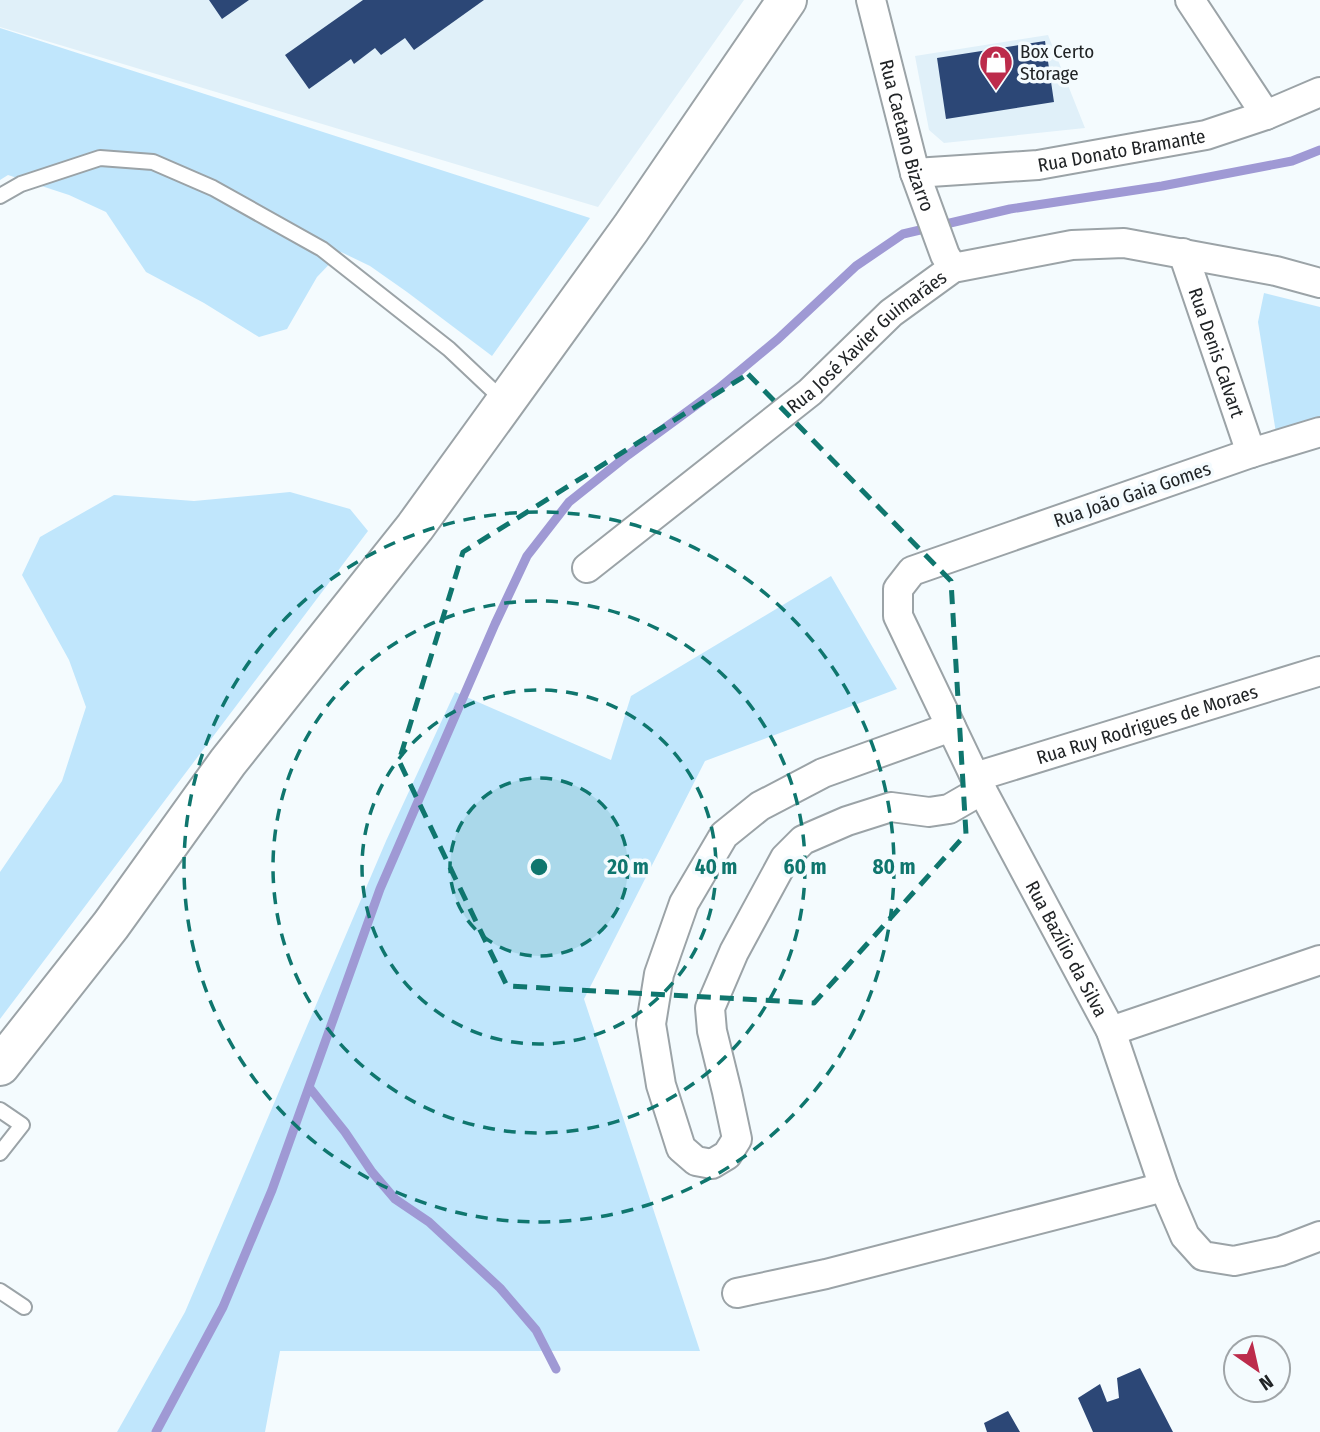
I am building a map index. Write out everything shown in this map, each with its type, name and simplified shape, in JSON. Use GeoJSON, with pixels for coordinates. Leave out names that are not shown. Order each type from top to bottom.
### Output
{"type":"FeatureCollection","features":[{"type":"Feature","properties":{"kind":"main road"},"geometry":{"type":"LineString","coordinates":[[0,1066],[110,925],[228,762],[415,527],[631,228],[787,0]]}},
{"type":"Feature","properties":{"kind":"street","name":"Rua Caetano Bizarro"},"geometry":{"type":"LineString","coordinates":[[871,0],[915,173],[949,261]]}},
{"type":"Feature","properties":{"kind":"street"},"geometry":{"type":"LineString","coordinates":[[1190,0],[1266,115]]}},
{"type":"Feature","properties":{"kind":"street","name":"Rua Donato Bramante"},"geometry":{"type":"LineString","coordinates":[[915,173],[1038,165],[1206,135],[1266,115],[1320,92]]}},
{"type":"Feature","properties":{"kind":"street","name":"Rua José Xavier Guimarães"},"geometry":{"type":"LineString","coordinates":[[587,568],[810,393],[891,313],[949,261],[1072,245],[1124,243],[1276,271],[1320,283]]}},
{"type":"Feature","properties":{"kind":"street","name":"Rua Denis Calvart"},"geometry":{"type":"LineString","coordinates":[[1183,253],[1251,453]]}},
{"type":"Feature","properties":{"kind":"street","name":"Rua João Gaia Gomes"},"geometry":{"type":"LineString","coordinates":[[946,560],[1251,453],[1320,432]]}},
{"type":"Feature","properties":{"kind":"street","name":"Rua Bazílio da Silva"},"geometry":{"type":"LineString","coordinates":[[946,560],[912,571],[898,589],[898,616],[979,784],[1111,1031],[1164,1187],[1185,1236],[1203,1256],[1234,1261],[1281,1251],[1320,1236]]}},
{"type":"Feature","properties":{"kind":"street","name":"Rua Ruy Rodrigues de Moraes"},"geometry":{"type":"LineString","coordinates":[[951,727],[822,773],[760,806],[724,835],[684,903],[659,974],[651,1024],[661,1085],[681,1148],[696,1161],[712,1164],[727,1155],[737,1139],[712,1031],[710,1008],[734,952],[785,859],[803,840],[847,821],[891,807],[929,812],[949,809],[979,784],[1320,671]]}},
{"type":"Feature","properties":{"kind":"street"},"geometry":{"type":"LineString","coordinates":[[1111,1031],[1320,960]]}},
{"type":"Feature","properties":{"kind":"street"},"geometry":{"type":"LineString","coordinates":[[737,1293],[826,1274],[1164,1187]]}},
{"type":"Feature","properties":{"kind":"lane"},"geometry":{"type":"LineString","coordinates":[[0,196],[21,184],[100,158],[153,162],[213,188],[321,249],[449,349],[505,402]]}},
{"type":"Feature","properties":{"kind":"lane"},"geometry":{"type":"LineString","coordinates":[[0,1111],[22,1125],[0,1153]]}},
{"type":"Feature","properties":{"kind":"lane"},"geometry":{"type":"LineString","coordinates":[[0,1291],[24,1307]]}},
{"type":"Feature","properties":{"kind":"highlighted area"},"geometry":{"type":"Polygon","coordinates":[[[748,374],[951,581],[966,834],[814,1003],[507,986],[399,761],[463,552],[748,374]]]}},
{"type":"Feature","properties":{"kind":"shaded area"},"geometry":{"type":"Polygon","coordinates":[[[0,0],[744,0],[598,207],[0,27],[0,0]]]}},
{"type":"Feature","properties":{"kind":"shaded area"},"geometry":{"type":"Polygon","coordinates":[[[0,28],[590,218],[492,356],[370,266],[341,252],[317,277],[287,329],[259,337],[146,272],[106,212],[69,195],[8,175],[0,180],[0,28]]]}},
{"type":"Feature","properties":{"kind":"shaded area","name":"Box Certo Storage"},"geometry":{"type":"Polygon","coordinates":[[[1048,35],[1085,128],[944,143],[929,130],[915,56],[1048,35]]]}},
{"type":"Feature","properties":{"kind":"shaded area"},"geometry":{"type":"Polygon","coordinates":[[[1264,293],[1320,307],[1320,423],[1277,439],[1258,322],[1264,293]]]}},
{"type":"Feature","properties":{"kind":"shaded area"},"geometry":{"type":"Polygon","coordinates":[[[290,492],[350,509],[368,531],[0,1019],[0,872],[62,781],[86,707],[69,660],[22,575],[40,537],[114,495],[194,501],[290,492]]]}},
{"type":"Feature","properties":{"kind":"shaded area"},"geometry":{"type":"Polygon","coordinates":[[[831,576],[897,689],[705,761],[584,999],[700,1351],[280,1351],[265,1432],[117,1432],[185,1312],[386,841],[455,692],[611,760],[631,696],[831,576]]]}},
{"type":"Feature","properties":{"kind":"building"},"geometry":{"type":"Polygon","coordinates":[[[209,0],[249,0],[222,19],[209,0]]]}},
{"type":"Feature","properties":{"kind":"building"},"geometry":{"type":"Polygon","coordinates":[[[363,0],[484,0],[414,50],[405,38],[381,55],[375,48],[354,64],[351,59],[309,89],[285,55],[363,0]]]}},
{"type":"Feature","properties":{"kind":"building"},"geometry":{"type":"Polygon","coordinates":[[[1045,41],[1054,102],[946,119],[937,58],[1045,41]]]}},
{"type":"Feature","properties":{"kind":"building"},"geometry":{"type":"Polygon","coordinates":[[[1140,1368],[1173,1432],[1093,1432],[1078,1398],[1100,1384],[1107,1402],[1119,1398],[1117,1378],[1140,1368]]]}},
{"type":"Feature","properties":{"kind":"building"},"geometry":{"type":"Polygon","coordinates":[[[1008,1411],[1020,1432],[987,1432],[984,1423],[1008,1411]]]}},
{"type":"Feature","properties":{"kind":"waterway"},"geometry":{"type":"LineString","coordinates":[[156,1432],[223,1307],[272,1190],[380,889],[495,624],[527,556],[569,502],[718,389],[778,339],[856,266],[903,234],[1010,209],[1162,186],[1292,161],[1320,150]]}},
{"type":"Feature","properties":{"kind":"waterway"},"geometry":{"type":"LineString","coordinates":[[309,1087],[395,1199],[429,1222],[500,1288],[536,1330],[556,1369]]}},
{"type":"Feature","properties":{"kind":"place","name":"Box Certo Storage"},"geometry":{"type":"Point","coordinates":[996,92]}}]}
